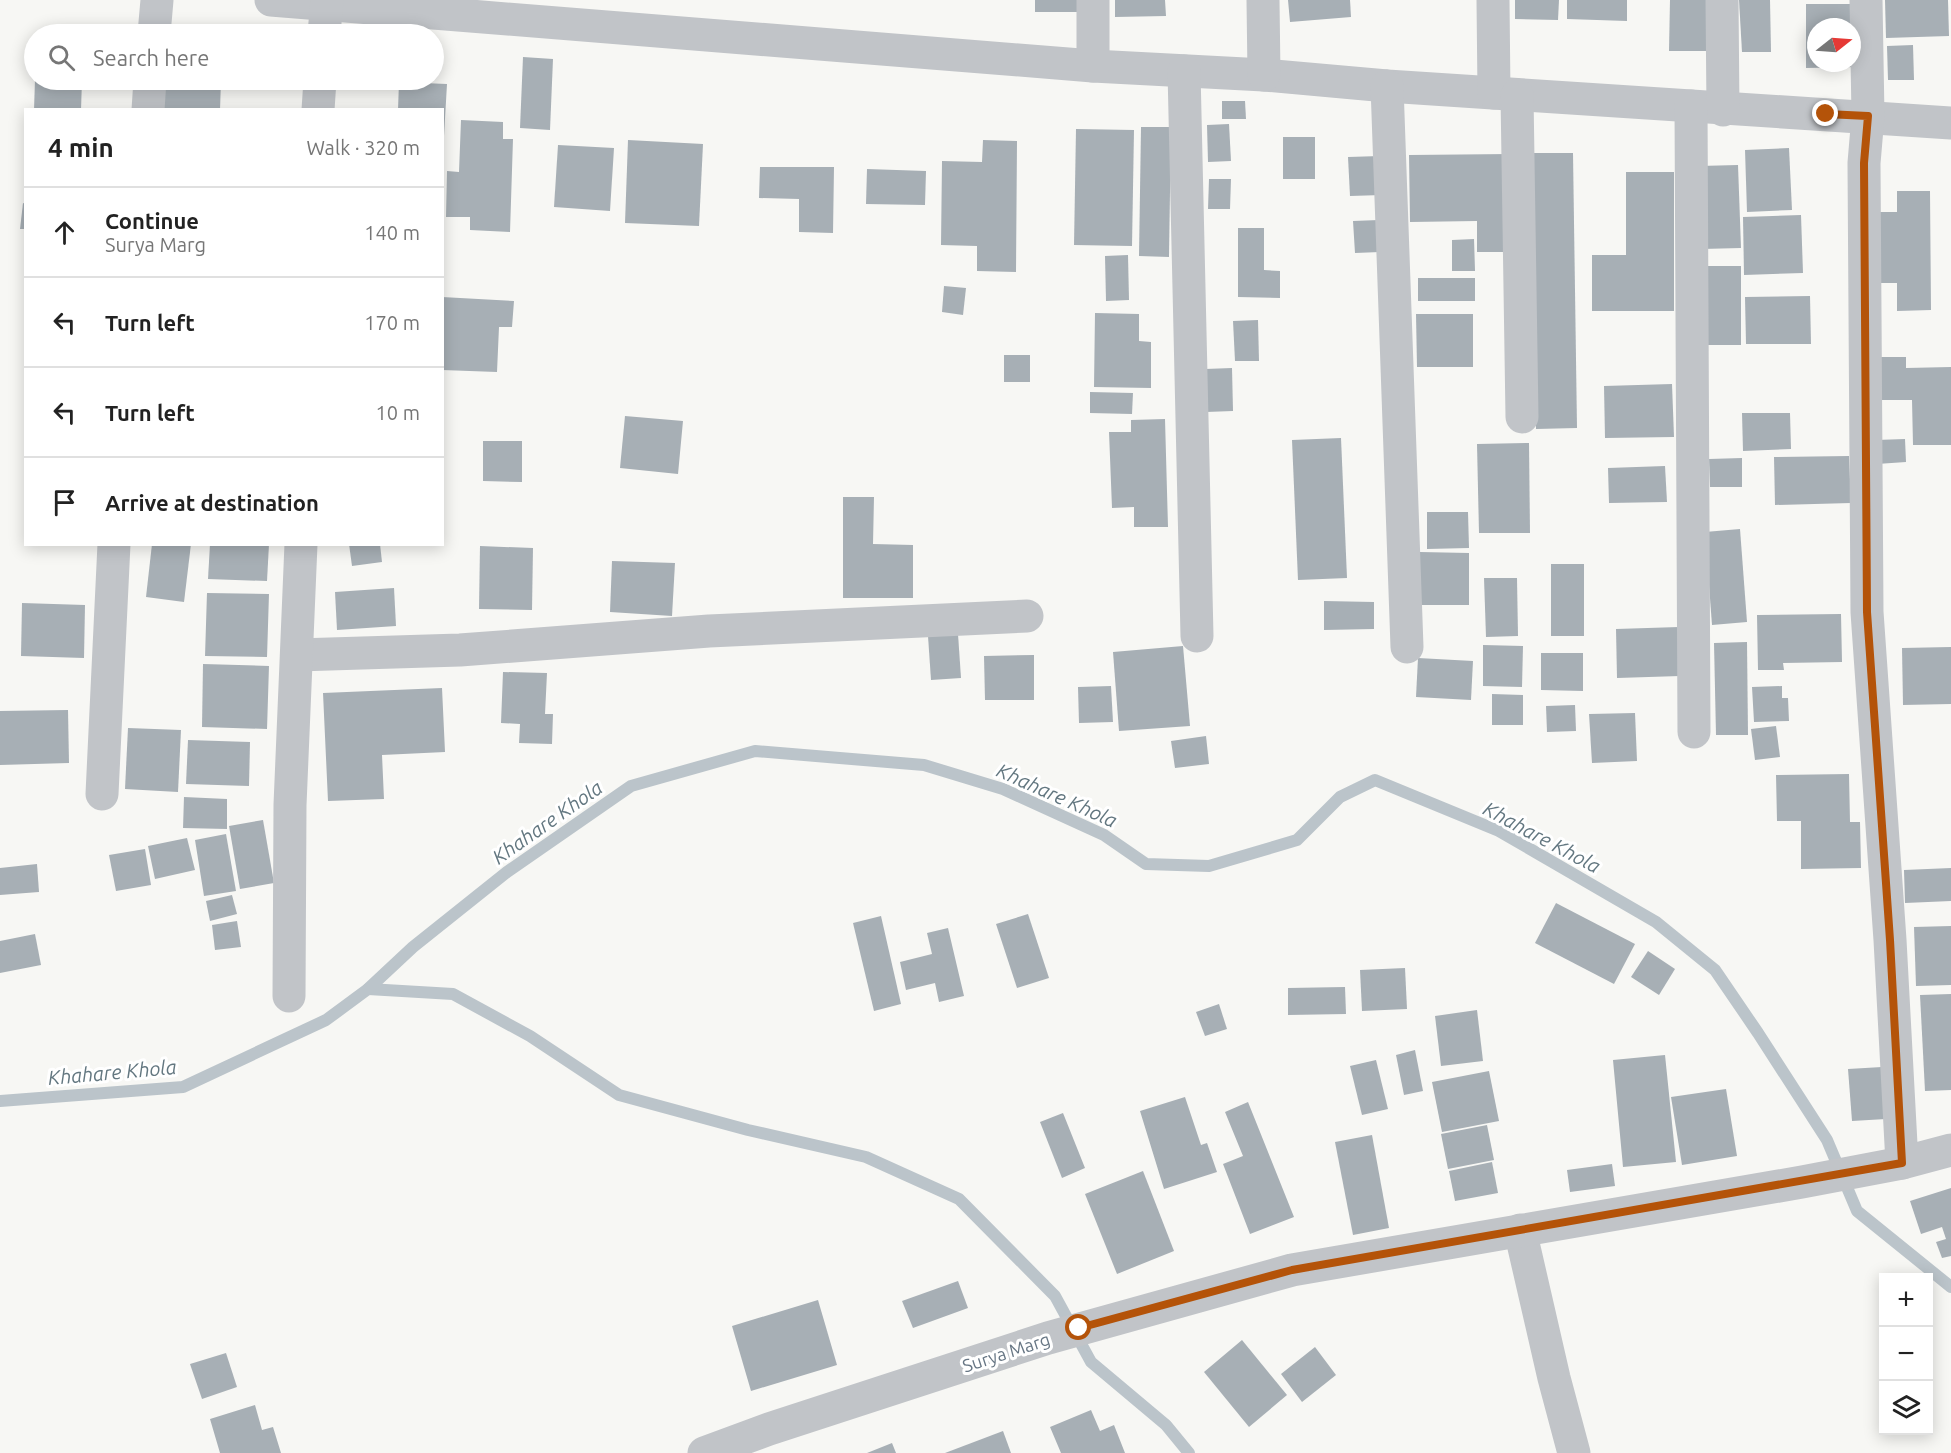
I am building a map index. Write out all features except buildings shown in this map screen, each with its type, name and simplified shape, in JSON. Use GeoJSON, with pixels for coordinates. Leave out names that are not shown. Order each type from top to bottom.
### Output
{"type":"FeatureCollection","features":[{"type":"Feature","properties":{"kind":"street"},"geometry":{"type":"LineString","coordinates":[[155,24],[157,0]]}},
{"type":"Feature","properties":{"kind":"street"},"geometry":{"type":"LineString","coordinates":[[271,0],[326,13],[1951,123]]}},
{"type":"Feature","properties":{"kind":"street"},"geometry":{"type":"LineString","coordinates":[[1093,0],[1093,66]]}},
{"type":"Feature","properties":{"kind":"street"},"geometry":{"type":"LineString","coordinates":[[1263,0],[1264,75]]}},
{"type":"Feature","properties":{"kind":"street"},"geometry":{"type":"LineString","coordinates":[[1493,0],[1505,94],[1522,417]]}},
{"type":"Feature","properties":{"kind":"street"},"geometry":{"type":"LineString","coordinates":[[1694,732],[1707,108],[1722,0]]}},
{"type":"Feature","properties":{"kind":"street"},"geometry":{"type":"LineString","coordinates":[[1866,0],[1868,116],[1864,163],[1867,612],[1902,1163]]}},
{"type":"Feature","properties":{"kind":"street"},"geometry":{"type":"LineString","coordinates":[[1184,71],[1197,636]]}},
{"type":"Feature","properties":{"kind":"street"},"geometry":{"type":"LineString","coordinates":[[1387,86],[1407,647]]}},
{"type":"Feature","properties":{"kind":"street"},"geometry":{"type":"LineString","coordinates":[[148,108],[149,90]]}},
{"type":"Feature","properties":{"kind":"street"},"geometry":{"type":"LineString","coordinates":[[318,108],[319,90]]}},
{"type":"Feature","properties":{"kind":"street"},"geometry":{"type":"LineString","coordinates":[[102,794],[114,546]]}},
{"type":"Feature","properties":{"kind":"street"},"geometry":{"type":"LineString","coordinates":[[289,996],[290,805],[301,546]]}},
{"type":"Feature","properties":{"kind":"street"},"geometry":{"type":"LineString","coordinates":[[297,655],[460,650],[709,631],[1027,616]]}},
{"type":"Feature","properties":{"kind":"street","name":"Surya Marg"},"geometry":{"type":"LineString","coordinates":[[704,1453],[773,1441],[1048,1338],[1292,1270],[1802,1182],[1902,1163],[1951,1150]]}},
{"type":"Feature","properties":{"kind":"street"},"geometry":{"type":"LineString","coordinates":[[1520,1230],[1574,1453]]}},
{"type":"Feature","properties":{"kind":"waterway","name":"Khahare Khola"},"geometry":{"type":"LineString","coordinates":[[0,1101],[183,1087],[326,1020],[368,989],[413,947],[507,872],[631,786],[755,751],[924,765],[1003,789],[1104,835],[1146,864],[1209,866],[1297,840],[1340,797],[1375,780],[1499,831],[1656,922],[1715,970],[1827,1140],[1857,1211],[1951,1287]]}},
{"type":"Feature","properties":{"kind":"waterway"},"geometry":{"type":"LineString","coordinates":[[368,989],[453,994],[530,1036],[619,1095],[748,1130],[866,1157],[959,1199],[1055,1296],[1091,1362],[1166,1425],[1189,1453]]}},
{"type":"Feature","properties":{"kind":"route"},"geometry":{"type":"LineString","coordinates":[[1079,1328],[1292,1270],[1902,1163],[1890,940],[1867,612],[1864,163],[1868,116],[1826,114]]}}]}
